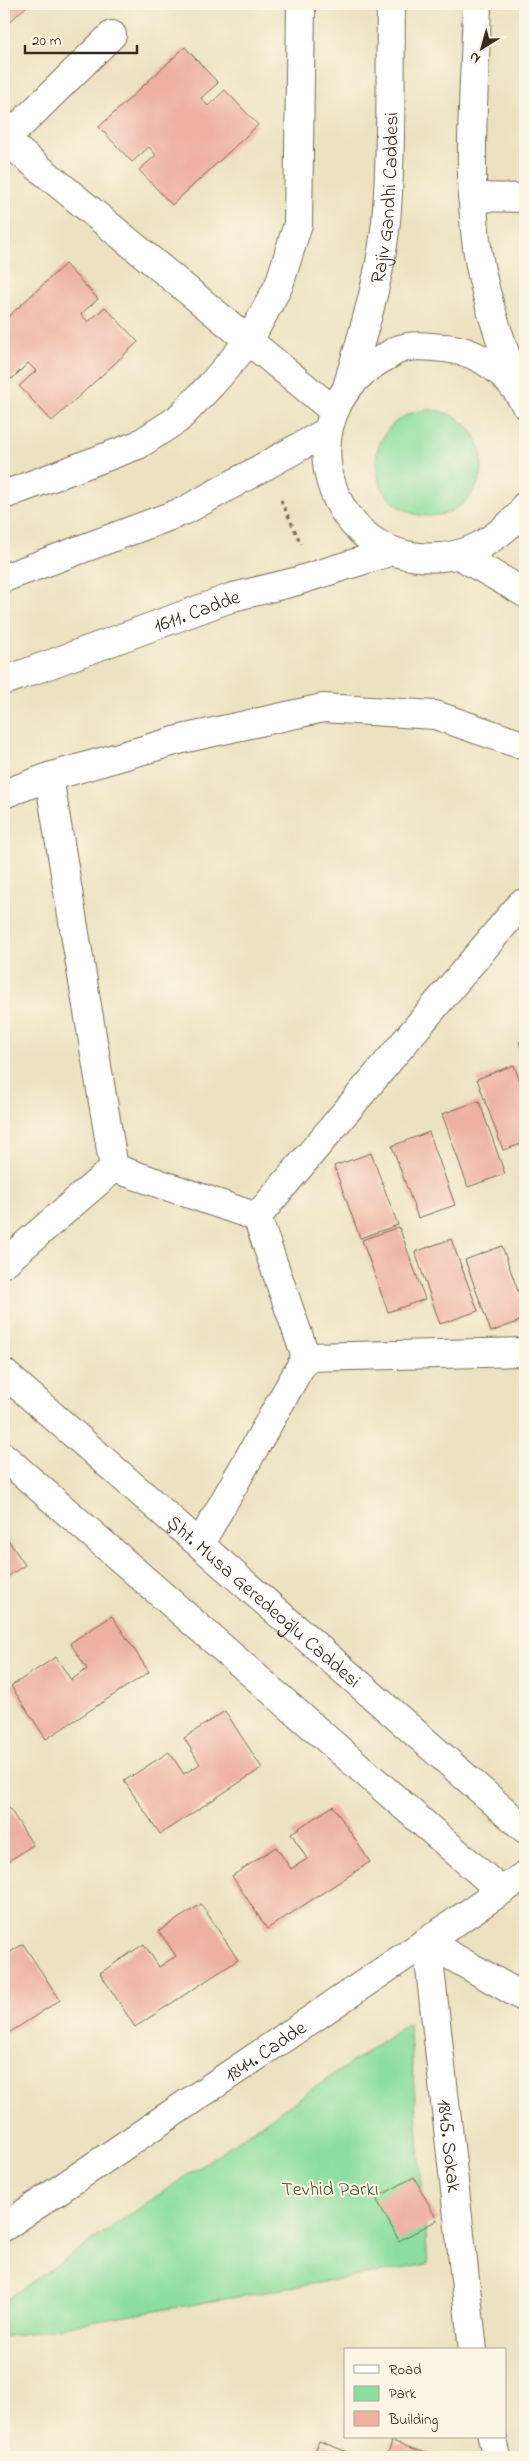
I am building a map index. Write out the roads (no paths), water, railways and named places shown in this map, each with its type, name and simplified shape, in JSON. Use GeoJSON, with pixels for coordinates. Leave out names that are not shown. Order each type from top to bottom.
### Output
{"type":"FeatureCollection","features":[{"type":"Feature","properties":{"kind":"street"},"geometry":{"type":"LineString","coordinates":[[4,495],[138,445],[178,419],[249,341],[279,285],[298,224],[302,4]]}},
{"type":"Feature","properties":{"kind":"street","name":"Rajiv Gandhi Caddesi"},"geometry":{"type":"LineString","coordinates":[[392,4],[387,210],[377,274],[366,324],[336,410],[326,451],[330,482],[347,518],[364,534],[393,551]]}},
{"type":"Feature","properties":{"kind":"street"},"geometry":{"type":"LineString","coordinates":[[477,4],[472,197],[478,255],[492,314],[521,396]]}},
{"type":"Feature","properties":{"kind":"street"},"geometry":{"type":"LineString","coordinates":[[112,35],[4,140],[336,410]]}},
{"type":"Feature","properties":{"kind":"street"},"geometry":{"type":"LineString","coordinates":[[472,197],[525,198]]}},
{"type":"Feature","properties":{"kind":"street"},"geometry":{"type":"LineString","coordinates":[[4,578],[184,511],[336,410],[364,370],[401,348],[422,346],[455,349],[489,362],[521,396]]}},
{"type":"Feature","properties":{"kind":"street"},"geometry":{"type":"LineString","coordinates":[[393,551],[425,558],[459,555],[490,542],[522,513],[525,506]]}},
{"type":"Feature","properties":{"kind":"street","name":"1611. Cadde"},"geometry":{"type":"LineString","coordinates":[[4,681],[234,597],[294,582],[393,551]]}},
{"type":"Feature","properties":{"kind":"street"},"geometry":{"type":"LineString","coordinates":[[459,555],[525,593]]}},
{"type":"Feature","properties":{"kind":"street"},"geometry":{"type":"LineString","coordinates":[[4,794],[49,777],[182,738],[323,708],[436,715],[525,746]]}},
{"type":"Feature","properties":{"kind":"street"},"geometry":{"type":"LineString","coordinates":[[49,777],[114,1168]]}},
{"type":"Feature","properties":{"kind":"street"},"geometry":{"type":"LineString","coordinates":[[257,1217],[524,899]]}},
{"type":"Feature","properties":{"kind":"street"},"geometry":{"type":"LineString","coordinates":[[114,1168],[257,1217]]}},
{"type":"Feature","properties":{"kind":"street"},"geometry":{"type":"LineString","coordinates":[[4,1263],[114,1168]]}},
{"type":"Feature","properties":{"kind":"street"},"geometry":{"type":"LineString","coordinates":[[200,1544],[306,1357],[257,1217]]}},
{"type":"Feature","properties":{"kind":"street"},"geometry":{"type":"LineString","coordinates":[[306,1357],[525,1352]]}},
{"type":"Feature","properties":{"kind":"street","name":"Şht. Musa Geredeoğlu Caddesi"},"geometry":{"type":"LineString","coordinates":[[4,1373],[525,1829]]}},
{"type":"Feature","properties":{"kind":"street"},"geometry":{"type":"LineString","coordinates":[[4,1457],[501,1892]]}},
{"type":"Feature","properties":{"kind":"street","name":"1844. Cadde"},"geometry":{"type":"LineString","coordinates":[[4,2227],[525,1875]]}},
{"type":"Feature","properties":{"kind":"street"},"geometry":{"type":"LineString","coordinates":[[427,1942],[525,1998]]}},
{"type":"Feature","properties":{"kind":"street","name":"1845. Sokak"},"geometry":{"type":"LineString","coordinates":[[427,1942],[473,2348]]}},
{"type":"Feature","properties":{"kind":"street"},"geometry":{"type":"LineString","coordinates":[[492,2438],[497,2457]]}},
{"type":"Feature","properties":{"kind":"park label","name":"Tevhid Parkı"},"geometry":{"type":"Point","coordinates":[330,2188]}}]}
